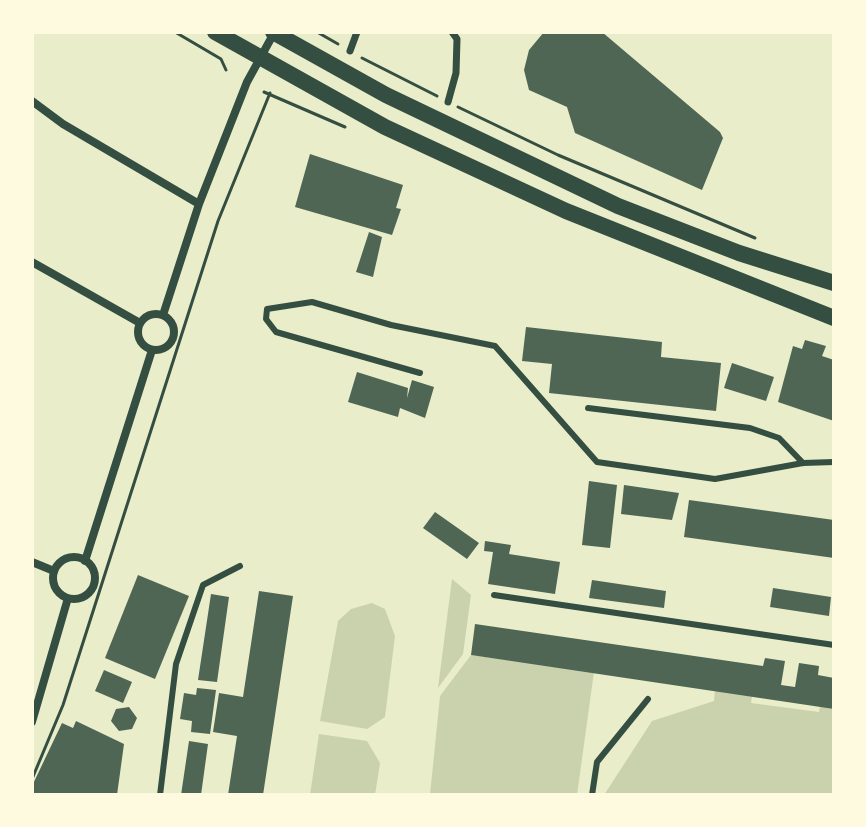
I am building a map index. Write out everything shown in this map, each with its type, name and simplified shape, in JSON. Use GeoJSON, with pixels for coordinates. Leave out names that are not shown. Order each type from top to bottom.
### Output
{"type":"FeatureCollection","features":[{"type":"Feature","properties":{"kind":"main road"},"geometry":{"type":"LineString","coordinates":[[215,32],[258,59],[399,134],[566,211],[803,307],[834,316]]}},
{"type":"Feature","properties":{"kind":"main road"},"geometry":{"type":"LineString","coordinates":[[273,32],[386,95],[501,152],[664,224],[739,253],[834,283]]}},
{"type":"Feature","properties":{"kind":"main road"},"geometry":{"type":"LineString","coordinates":[[651,246],[664,224]]}},
{"type":"Feature","properties":{"kind":"street"},"geometry":{"type":"LineString","coordinates":[[163,315],[199,204],[258,59],[273,32]]}},
{"type":"Feature","properties":{"kind":"street"},"geometry":{"type":"LineString","coordinates":[[350,51],[357,32]]}},
{"type":"Feature","properties":{"kind":"street"},"geometry":{"type":"LineString","coordinates":[[448,102],[456,73],[457,34]]}},
{"type":"Feature","properties":{"kind":"street"},"geometry":{"type":"LineString","coordinates":[[32,101],[63,124],[199,204]]}},
{"type":"Feature","properties":{"kind":"street"},"geometry":{"type":"LineString","coordinates":[[32,262],[140,323]]}},
{"type":"Feature","properties":{"kind":"street"},"geometry":{"type":"LineString","coordinates":[[148,315],[163,315],[173,326],[173,338],[166,347],[152,350],[141,342],[140,323],[148,315]]}},
{"type":"Feature","properties":{"kind":"street"},"geometry":{"type":"LineString","coordinates":[[85,561],[152,350]]}},
{"type":"Feature","properties":{"kind":"street"},"geometry":{"type":"LineString","coordinates":[[67,559],[85,561],[93,571],[94,584],[81,598],[68,598],[54,584],[54,571],[67,559]]}},
{"type":"Feature","properties":{"kind":"street"},"geometry":{"type":"LineString","coordinates":[[32,562],[54,571]]}},
{"type":"Feature","properties":{"kind":"street"},"geometry":{"type":"LineString","coordinates":[[32,722],[68,598]]}},
{"type":"Feature","properties":{"kind":"lane"},"geometry":{"type":"LineString","coordinates":[[420,373],[276,332],[266,319],[267,309],[312,302],[391,325],[495,346],[597,462],[715,479],[803,463],[834,462]]}},
{"type":"Feature","properties":{"kind":"lane"},"geometry":{"type":"LineString","coordinates":[[588,408],[750,428],[779,438],[803,463]]}},
{"type":"Feature","properties":{"kind":"lane"},"geometry":{"type":"LineString","coordinates":[[160,795],[160,774],[176,664],[203,585],[240,566]]}},
{"type":"Feature","properties":{"kind":"lane"},"geometry":{"type":"LineString","coordinates":[[494,595],[834,645]]}},
{"type":"Feature","properties":{"kind":"lane"},"geometry":{"type":"LineString","coordinates":[[592,795],[597,762],[648,699]]}},
{"type":"Feature","properties":{"kind":"path"},"geometry":{"type":"LineString","coordinates":[[175,32],[221,59],[226,70]]}},
{"type":"Feature","properties":{"kind":"path"},"geometry":{"type":"LineString","coordinates":[[319,33],[448,102],[558,155],[765,242]]}},
{"type":"Feature","properties":{"kind":"path"},"geometry":{"type":"LineString","coordinates":[[32,779],[63,705],[218,221],[270,93],[264,92]]}},
{"type":"Feature","properties":{"kind":"green space"},"geometry":{"type":"Polygon","coordinates":[[[452,579],[471,595],[463,654],[438,688],[452,579]]]}},
{"type":"Feature","properties":{"kind":"green space"},"geometry":{"type":"Polygon","coordinates":[[[372,603],[385,609],[395,636],[385,717],[367,729],[320,721],[338,621],[351,609],[372,603]]]}},
{"type":"Feature","properties":{"kind":"green space"},"geometry":{"type":"Polygon","coordinates":[[[471,655],[594,672],[577,795],[430,795],[440,696],[471,655]]]}},
{"type":"Feature","properties":{"kind":"green space"},"geometry":{"type":"Polygon","coordinates":[[[715,689],[752,696],[751,703],[819,712],[820,706],[834,709],[834,795],[604,795],[652,721],[714,701],[715,689]]]}},
{"type":"Feature","properties":{"kind":"green space"},"geometry":{"type":"Polygon","coordinates":[[[319,734],[367,741],[380,763],[375,795],[310,795],[319,734]]]}},
{"type":"Feature","properties":{"kind":"building"},"geometry":{"type":"Polygon","coordinates":[[[544,32],[602,32],[720,132],[723,138],[702,190],[575,133],[567,107],[529,90],[524,70],[529,50],[544,32]]]}},
{"type":"Feature","properties":{"kind":"building"},"geometry":{"type":"Polygon","coordinates":[[[310,154],[403,185],[396,208],[401,209],[392,235],[295,207],[310,154]]]}},
{"type":"Feature","properties":{"kind":"building"},"geometry":{"type":"Polygon","coordinates":[[[369,232],[382,237],[373,277],[356,272],[369,232]]]}},
{"type":"Feature","properties":{"kind":"building"},"geometry":{"type":"Polygon","coordinates":[[[526,327],[662,342],[661,357],[721,363],[716,411],[549,393],[552,364],[522,361],[526,327]]]}},
{"type":"Feature","properties":{"kind":"building"},"geometry":{"type":"Polygon","coordinates":[[[805,340],[826,346],[822,356],[834,360],[834,421],[778,402],[793,346],[802,349],[805,340]]]}},
{"type":"Feature","properties":{"kind":"building"},"geometry":{"type":"Polygon","coordinates":[[[732,363],[774,377],[766,401],[724,388],[732,363]]]}},
{"type":"Feature","properties":{"kind":"building"},"geometry":{"type":"Polygon","coordinates":[[[357,372],[408,388],[407,398],[412,380],[434,387],[425,418],[400,408],[398,417],[348,402],[357,372]]]}},
{"type":"Feature","properties":{"kind":"building"},"geometry":{"type":"Polygon","coordinates":[[[589,481],[617,485],[610,548],[582,545],[589,481]]]}},
{"type":"Feature","properties":{"kind":"building"},"geometry":{"type":"Polygon","coordinates":[[[624,485],[679,493],[672,520],[621,514],[624,485]]]}},
{"type":"Feature","properties":{"kind":"building"},"geometry":{"type":"Polygon","coordinates":[[[689,500],[834,520],[834,558],[684,537],[689,500]]]}},
{"type":"Feature","properties":{"kind":"building"},"geometry":{"type":"Polygon","coordinates":[[[435,512],[479,543],[467,559],[423,528],[435,512]]]}},
{"type":"Feature","properties":{"kind":"building"},"geometry":{"type":"Polygon","coordinates":[[[485,541],[511,545],[509,554],[560,562],[555,594],[488,584],[493,552],[484,551],[485,541]]]}},
{"type":"Feature","properties":{"kind":"building"},"geometry":{"type":"Polygon","coordinates":[[[138,575],[189,596],[155,679],[105,658],[138,575]]]}},
{"type":"Feature","properties":{"kind":"building"},"geometry":{"type":"Polygon","coordinates":[[[592,580],[666,591],[664,608],[589,598],[592,580]]]}},
{"type":"Feature","properties":{"kind":"building"},"geometry":{"type":"Polygon","coordinates":[[[773,588],[831,597],[829,616],[770,607],[773,588]]]}},
{"type":"Feature","properties":{"kind":"building"},"geometry":{"type":"Polygon","coordinates":[[[259,591],[293,596],[263,795],[228,795],[237,736],[213,732],[219,693],[243,697],[259,591]]]}},
{"type":"Feature","properties":{"kind":"building"},"geometry":{"type":"Polygon","coordinates":[[[211,594],[229,597],[217,682],[198,680],[211,594]]]}},
{"type":"Feature","properties":{"kind":"building"},"geometry":{"type":"Polygon","coordinates":[[[475,624],[763,666],[765,658],[785,661],[781,685],[795,687],[799,663],[819,666],[818,675],[834,678],[834,709],[471,655],[475,624]]]}},
{"type":"Feature","properties":{"kind":"building"},"geometry":{"type":"Polygon","coordinates":[[[104,670],[132,682],[123,703],[95,691],[104,670]]]}},
{"type":"Feature","properties":{"kind":"building"},"geometry":{"type":"Polygon","coordinates":[[[197,688],[216,690],[210,734],[191,732],[192,721],[180,719],[184,693],[196,695],[197,688]]]}},
{"type":"Feature","properties":{"kind":"building"},"geometry":{"type":"Polygon","coordinates":[[[129,707],[137,718],[132,729],[119,731],[111,721],[116,709],[129,707]]]}},
{"type":"Feature","properties":{"kind":"building"},"geometry":{"type":"Polygon","coordinates":[[[76,721],[124,744],[117,795],[32,795],[32,786],[62,723],[73,728],[76,721]]]}},
{"type":"Feature","properties":{"kind":"building"},"geometry":{"type":"Polygon","coordinates":[[[189,741],[208,744],[201,795],[181,795],[189,741]]]}}]}
